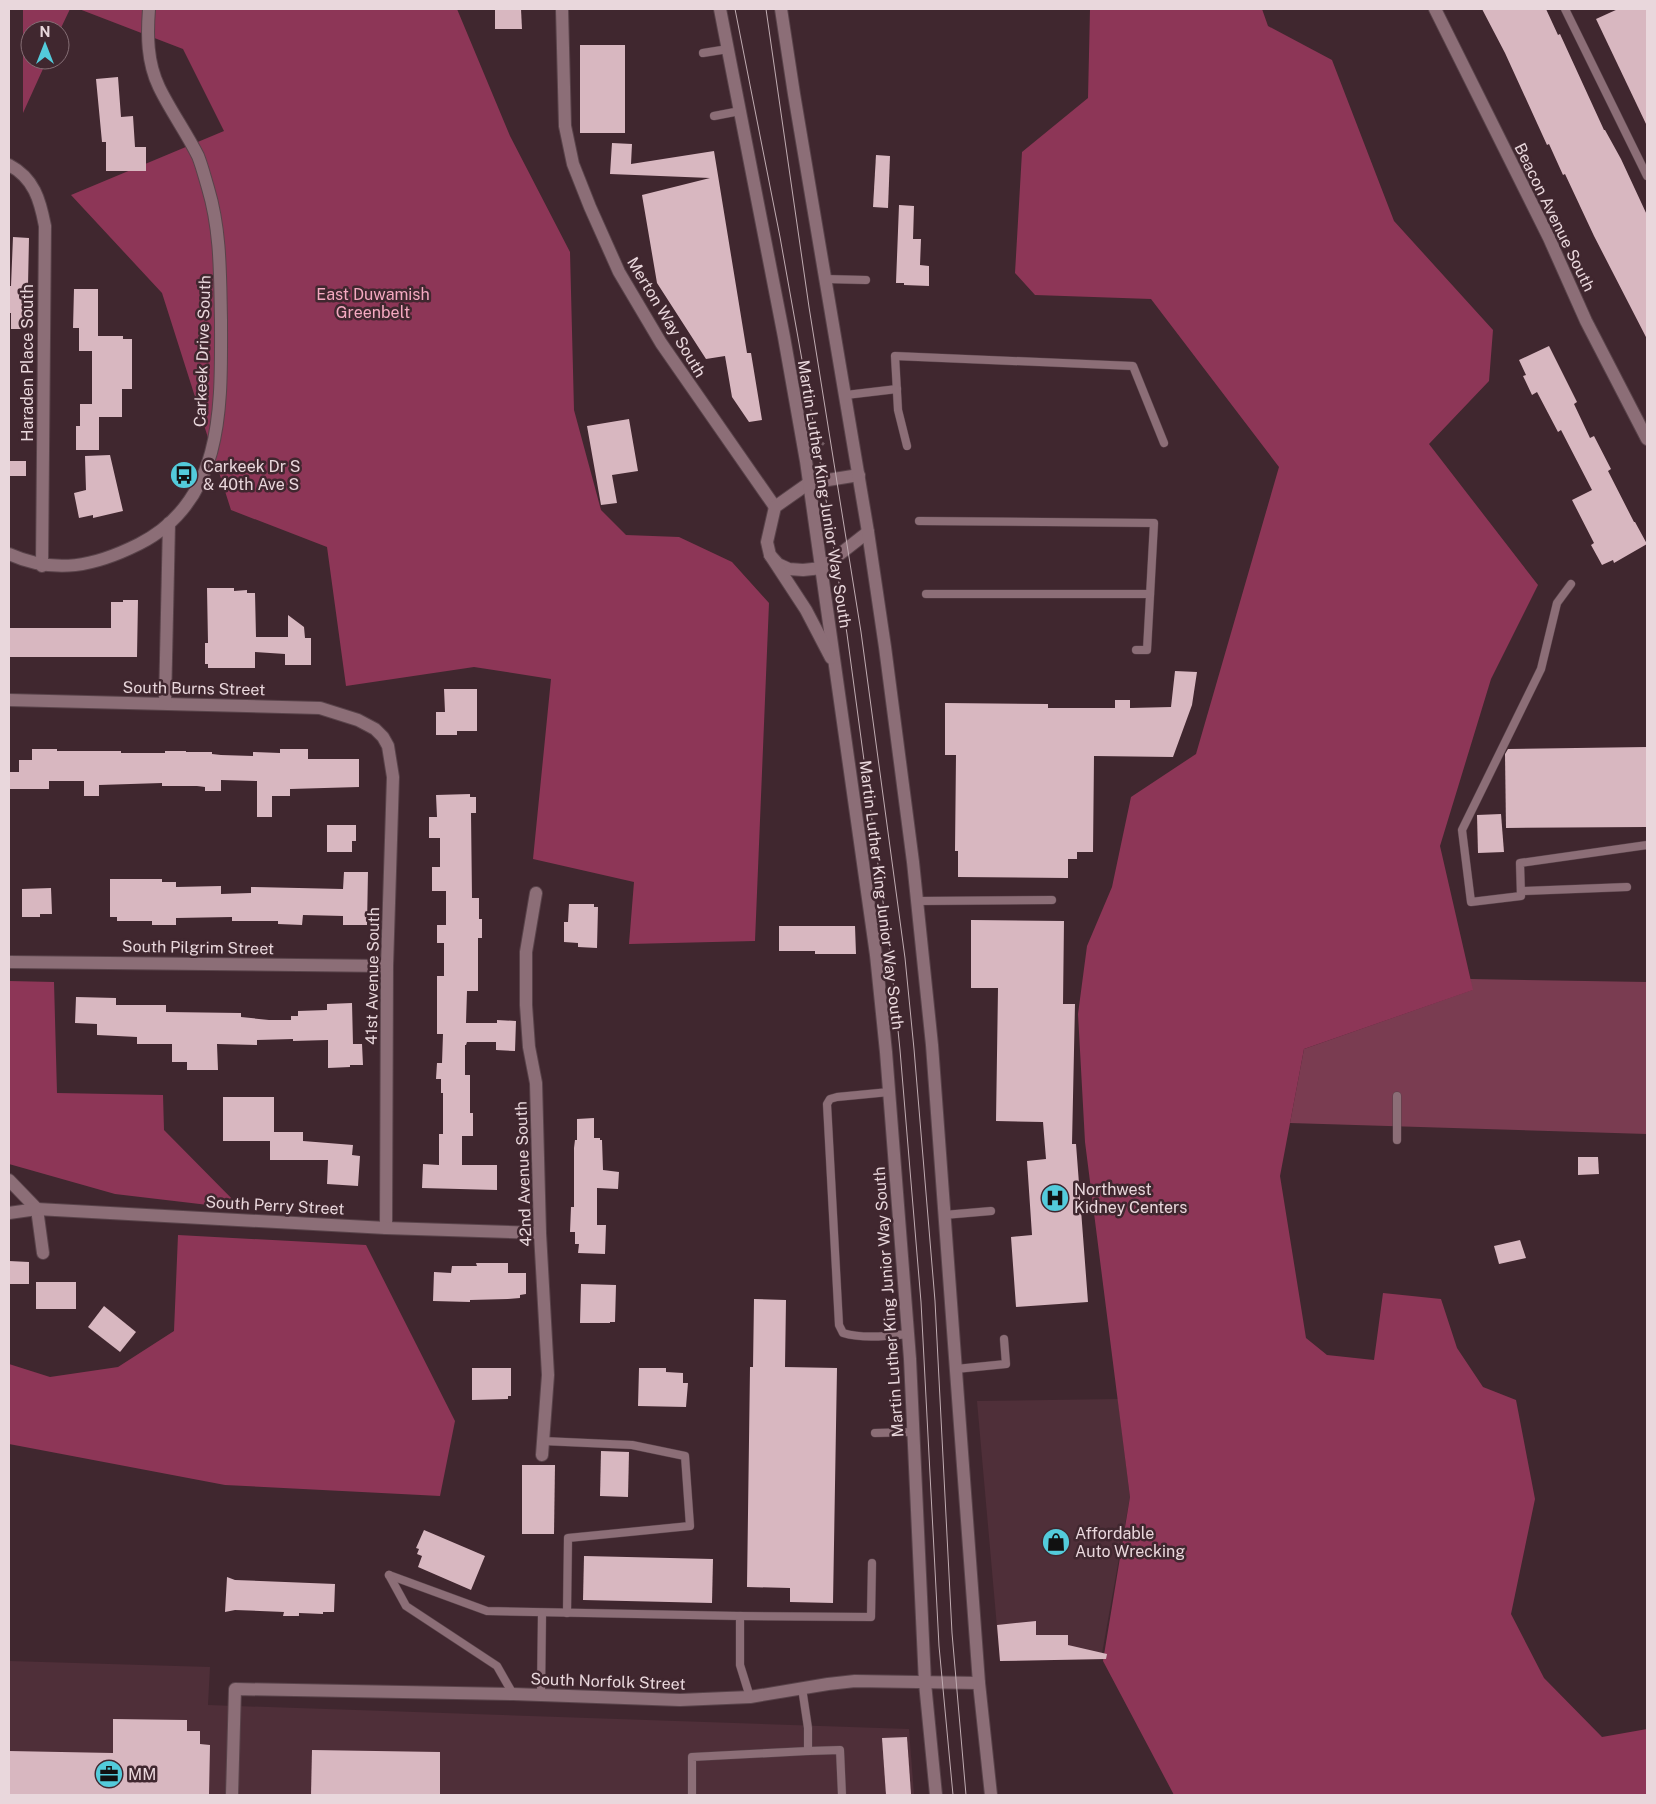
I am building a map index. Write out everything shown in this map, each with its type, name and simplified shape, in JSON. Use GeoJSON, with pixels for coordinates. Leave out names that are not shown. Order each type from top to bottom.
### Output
{"type":"FeatureCollection","features":[{"type":"Feature","properties":{"kind":"street","name":"Carkeek Drive South"},"geometry":{"type":"LineString","coordinates":[[9,554],[42,566],[71,567],[99,561],[148,539],[169,523],[188,503],[209,460],[216,435],[221,365],[220,265],[209,190],[198,158],[158,86],[147,37],[149,9]]}},
{"type":"Feature","properties":{"kind":"street","name":"Merton Way South"},"geometry":{"type":"LineString","coordinates":[[562,9],[566,126],[573,164],[590,207],[619,272],[661,343],[775,507]]}},
{"type":"Feature","properties":{"kind":"street","name":"Martin Luther King Junior Way South"},"geometry":{"type":"LineString","coordinates":[[720,9],[784,337],[809,483],[876,955],[908,1334],[914,1432],[924,1683],[936,1795]]}},
{"type":"Feature","properties":{"kind":"street","name":"Martin Luther King Junior Way South"},"geometry":{"type":"LineString","coordinates":[[780,9],[859,475],[902,770],[932,1045],[979,1683],[991,1795]]}},
{"type":"Feature","properties":{"kind":"street","name":"Beacon Avenue South"},"geometry":{"type":"LineString","coordinates":[[1435,9],[1548,238],[1586,321],[1647,440]]}},
{"type":"Feature","properties":{"kind":"street","name":"Haraden Place South"},"geometry":{"type":"LineString","coordinates":[[13,167],[27,178],[37,192],[45,226],[42,566]]}},
{"type":"Feature","properties":{"kind":"street"},"geometry":{"type":"LineString","coordinates":[[836,668],[806,610],[770,555],[767,542],[775,507],[809,483],[859,475]]}},
{"type":"Feature","properties":{"kind":"street"},"geometry":{"type":"LineString","coordinates":[[166,703],[169,523]]}},
{"type":"Feature","properties":{"kind":"street"},"geometry":{"type":"LineString","coordinates":[[770,555],[778,564],[789,569],[822,568],[868,532]]}},
{"type":"Feature","properties":{"kind":"street","name":"South Burns Street"},"geometry":{"type":"LineString","coordinates":[[9,700],[320,708],[358,720],[375,729]]}},
{"type":"Feature","properties":{"kind":"street","name":"41st Avenue South"},"geometry":{"type":"LineString","coordinates":[[375,729],[388,746],[393,777],[387,966],[386,1228]]}},
{"type":"Feature","properties":{"kind":"street","name":"42nd Avenue South"},"geometry":{"type":"LineString","coordinates":[[536,893],[526,952],[526,1005],[529,1047],[536,1083],[540,1233],[548,1375],[542,1455]]}},
{"type":"Feature","properties":{"kind":"street","name":"South Pilgrim Street"},"geometry":{"type":"LineString","coordinates":[[9,962],[387,966]]}},
{"type":"Feature","properties":{"kind":"street"},"geometry":{"type":"LineString","coordinates":[[9,1180],[37,1209],[43,1254]]}},
{"type":"Feature","properties":{"kind":"street","name":"South Perry Street"},"geometry":{"type":"LineString","coordinates":[[9,1214],[37,1209],[386,1228],[540,1233]]}},
{"type":"Feature","properties":{"kind":"street","name":"South Norfolk Street"},"geometry":{"type":"LineString","coordinates":[[232,1795],[235,1689],[512,1694],[680,1700],[750,1697],[854,1682],[979,1683]]}},
{"type":"Feature","properties":{"kind":"lane"},"geometry":{"type":"LineString","coordinates":[[1565,9],[1647,176]]}},
{"type":"Feature","properties":{"kind":"lane"},"geometry":{"type":"LineString","coordinates":[[703,53],[728,49]]}},
{"type":"Feature","properties":{"kind":"lane"},"geometry":{"type":"LineString","coordinates":[[714,116],[740,111]]}},
{"type":"Feature","properties":{"kind":"lane"},"geometry":{"type":"LineString","coordinates":[[825,279],[866,280]]}},
{"type":"Feature","properties":{"kind":"lane"},"geometry":{"type":"LineString","coordinates":[[907,446],[898,410],[895,356],[1132,366],[1164,443]]}},
{"type":"Feature","properties":{"kind":"lane"},"geometry":{"type":"LineString","coordinates":[[846,395],[897,389]]}},
{"type":"Feature","properties":{"kind":"lane"},"geometry":{"type":"LineString","coordinates":[[919,521],[1154,522],[1147,650],[1136,650]]}},
{"type":"Feature","properties":{"kind":"lane"},"geometry":{"type":"LineString","coordinates":[[1571,584],[1557,602],[1541,669],[1462,830],[1471,902],[1521,896],[1520,863],[1647,845]]}},
{"type":"Feature","properties":{"kind":"lane"},"geometry":{"type":"LineString","coordinates":[[926,594],[1150,594]]}},
{"type":"Feature","properties":{"kind":"lane"},"geometry":{"type":"LineString","coordinates":[[1521,891],[1628,887]]}},
{"type":"Feature","properties":{"kind":"lane"},"geometry":{"type":"LineString","coordinates":[[917,901],[1052,900]]}},
{"type":"Feature","properties":{"kind":"lane"},"geometry":{"type":"LineString","coordinates":[[889,1092],[837,1097],[830,1099],[827,1104],[839,1325],[843,1333],[851,1335],[883,1336],[908,1334]]}},
{"type":"Feature","properties":{"kind":"lane"},"geometry":{"type":"LineString","coordinates":[[1397,1096],[1397,1140]]}},
{"type":"Feature","properties":{"kind":"lane"},"geometry":{"type":"LineString","coordinates":[[944,1215],[991,1211]]}},
{"type":"Feature","properties":{"kind":"lane"},"geometry":{"type":"LineString","coordinates":[[956,1369],[1006,1364],[1004,1339]]}},
{"type":"Feature","properties":{"kind":"lane"},"geometry":{"type":"LineString","coordinates":[[875,1433],[914,1432]]}},
{"type":"Feature","properties":{"kind":"lane"},"geometry":{"type":"LineString","coordinates":[[544,1441],[632,1445],[685,1456],[690,1526],[568,1538],[567,1613]]}},
{"type":"Feature","properties":{"kind":"lane"},"geometry":{"type":"LineString","coordinates":[[512,1694],[497,1666],[406,1606],[389,1575],[487,1611],[871,1617],[872,1563]]}},
{"type":"Feature","properties":{"kind":"lane"},"geometry":{"type":"LineString","coordinates":[[541,1695],[542,1613]]}},
{"type":"Feature","properties":{"kind":"lane"},"geometry":{"type":"LineString","coordinates":[[740,1616],[740,1665],[750,1697]]}},
{"type":"Feature","properties":{"kind":"lane"},"geometry":{"type":"LineString","coordinates":[[802,1688],[808,1728],[808,1751]]}},
{"type":"Feature","properties":{"kind":"lane"},"geometry":{"type":"LineString","coordinates":[[692,1795],[692,1757],[840,1750],[842,1795]]}},
{"type":"Feature","properties":{"kind":"path"},"geometry":{"type":"LineString","coordinates":[[822,443],[827,447]]}},
{"type":"Feature","properties":{"kind":"shaded area"},"geometry":{"type":"Polygon","coordinates":[[[1470,979],[1647,982],[1647,1134],[1290,1123],[1304,1049],[1472,990],[1470,979]]]}},
{"type":"Feature","properties":{"kind":"shaded area","name":"Affordable Auto Wrecking"},"geometry":{"type":"Polygon","coordinates":[[[1118,1399],[1130,1497],[1101,1659],[1000,1661],[977,1401],[1118,1399]]]}},
{"type":"Feature","properties":{"kind":"shaded area"},"geometry":{"type":"Polygon","coordinates":[[[9,1661],[210,1667],[208,1705],[909,1729],[914,1795],[9,1795],[9,1661]]]}},
{"type":"Feature","properties":{"kind":"green space"},"geometry":{"type":"Polygon","coordinates":[[[23,9],[70,9],[65,20],[23,20],[23,9]]]}},
{"type":"Feature","properties":{"kind":"green space","name":"East Duwamish Greenbelt"},"geometry":{"type":"Polygon","coordinates":[[[79,9],[457,9],[510,136],[570,252],[574,410],[601,510],[626,535],[679,537],[732,562],[769,603],[755,941],[629,944],[634,882],[533,859],[551,679],[474,667],[346,686],[327,547],[231,510],[162,293],[71,195],[224,131],[183,49],[79,9]]]}},
{"type":"Feature","properties":{"kind":"green space"},"geometry":{"type":"Polygon","coordinates":[[[1090,9],[1262,9],[1268,26],[1332,60],[1394,221],[1493,330],[1489,381],[1429,444],[1538,585],[1491,679],[1440,846],[1473,990],[1304,1049],[1280,1176],[1306,1338],[1327,1355],[1374,1360],[1383,1293],[1441,1299],[1457,1348],[1483,1387],[1516,1400],[1535,1499],[1511,1614],[1544,1678],[1602,1737],[1647,1729],[1647,1795],[1174,1795],[1103,1661],[1130,1497],[1085,1142],[1078,1014],[1087,946],[1112,887],[1131,797],[1196,754],[1279,467],[1151,299],[1035,295],[1015,273],[1022,152],[1088,98],[1090,9]]]}},
{"type":"Feature","properties":{"kind":"green space"},"geometry":{"type":"Polygon","coordinates":[[[23,70],[42,70],[23,113],[23,70]]]}},
{"type":"Feature","properties":{"kind":"green space"},"geometry":{"type":"Polygon","coordinates":[[[9,981],[54,982],[57,1093],[163,1095],[164,1130],[242,1209],[115,1194],[9,1164],[9,981]]]}},
{"type":"Feature","properties":{"kind":"green space"},"geometry":{"type":"Polygon","coordinates":[[[178,1235],[366,1245],[455,1421],[440,1496],[225,1485],[9,1444],[9,1364],[50,1377],[118,1367],[174,1331],[178,1235]]]}},
{"type":"Feature","properties":{"kind":"building"},"geometry":{"type":"Polygon","coordinates":[[[495,9],[521,9],[522,29],[495,29],[495,9]]]}},
{"type":"Feature","properties":{"kind":"building"},"geometry":{"type":"Polygon","coordinates":[[[1482,9],[1546,9],[1558,35],[1560,34],[1604,130],[1621,159],[1647,215],[1647,339],[1594,236],[1565,174],[1563,175],[1549,144],[1547,145],[1505,53],[1482,9]]]}},
{"type":"Feature","properties":{"kind":"building"},"geometry":{"type":"Polygon","coordinates":[[[1618,9],[1647,9],[1647,126],[1596,19],[1618,9]]]}},
{"type":"Feature","properties":{"kind":"building"},"geometry":{"type":"Polygon","coordinates":[[[580,45],[625,45],[625,133],[580,133],[580,45]]]}},
{"type":"Feature","properties":{"kind":"building"},"geometry":{"type":"Polygon","coordinates":[[[118,77],[121,117],[133,116],[135,147],[146,147],[146,171],[106,171],[106,142],[102,142],[96,79],[118,77]]]}},
{"type":"Feature","properties":{"kind":"building"},"geometry":{"type":"Polygon","coordinates":[[[612,143],[632,144],[631,164],[714,151],[747,353],[751,353],[762,420],[749,422],[732,397],[725,356],[706,359],[657,283],[642,195],[710,178],[610,174],[612,143]]]}},
{"type":"Feature","properties":{"kind":"building"},"geometry":{"type":"Polygon","coordinates":[[[876,155],[890,156],[888,208],[873,207],[876,155]]]}},
{"type":"Feature","properties":{"kind":"building"},"geometry":{"type":"Polygon","coordinates":[[[899,205],[914,206],[913,239],[921,239],[920,265],[929,266],[929,286],[896,283],[899,205]]]}},
{"type":"Feature","properties":{"kind":"building"},"geometry":{"type":"Polygon","coordinates":[[[13,237],[29,238],[28,286],[30,286],[31,329],[11,329],[9,286],[11,286],[13,237]]]}},
{"type":"Feature","properties":{"kind":"building"},"geometry":{"type":"Polygon","coordinates":[[[74,289],[98,289],[98,336],[123,336],[123,339],[132,339],[132,389],[122,389],[122,417],[99,417],[99,450],[76,450],[76,426],[80,426],[80,404],[92,404],[92,351],[79,351],[79,328],[73,328],[74,289]]]}},
{"type":"Feature","properties":{"kind":"building"},"geometry":{"type":"Polygon","coordinates":[[[1549,346],[1577,402],[1574,404],[1590,438],[1594,436],[1611,469],[1608,471],[1647,544],[1614,563],[1613,560],[1602,565],[1591,545],[1594,543],[1572,500],[1592,490],[1561,430],[1558,432],[1537,392],[1532,395],[1523,376],[1526,375],[1519,360],[1549,346]]]}},
{"type":"Feature","properties":{"kind":"building"},"geometry":{"type":"Polygon","coordinates":[[[629,419],[638,471],[612,475],[617,503],[601,505],[587,426],[629,419]]]}},
{"type":"Feature","properties":{"kind":"building"},"geometry":{"type":"Polygon","coordinates":[[[110,455],[123,511],[93,518],[93,515],[79,518],[74,493],[86,490],[85,456],[110,455]]]}},
{"type":"Feature","properties":{"kind":"building"},"geometry":{"type":"Polygon","coordinates":[[[9,461],[26,461],[26,476],[9,476],[9,461]]]}},
{"type":"Feature","properties":{"kind":"building"},"geometry":{"type":"Polygon","coordinates":[[[207,588],[234,588],[234,591],[247,590],[247,593],[255,593],[256,637],[288,637],[288,615],[304,627],[305,638],[311,638],[311,665],[285,665],[285,654],[255,652],[255,668],[208,668],[208,664],[205,664],[205,643],[208,643],[207,588]]]}},
{"type":"Feature","properties":{"kind":"building"},"geometry":{"type":"Polygon","coordinates":[[[123,600],[138,600],[137,657],[9,657],[9,628],[111,628],[111,602],[123,602],[123,600]]]}},
{"type":"Feature","properties":{"kind":"building"},"geometry":{"type":"Polygon","coordinates":[[[1175,671],[1197,672],[1192,705],[1173,757],[1094,756],[1093,852],[1077,852],[1077,859],[1068,859],[1068,878],[958,877],[958,851],[955,851],[956,755],[945,755],[945,703],[1048,704],[1048,708],[1115,708],[1115,700],[1130,700],[1130,708],[1171,707],[1175,671]]]}},
{"type":"Feature","properties":{"kind":"building"},"geometry":{"type":"Polygon","coordinates":[[[444,689],[477,689],[477,731],[457,731],[457,735],[436,735],[436,712],[445,712],[444,689]]]}},
{"type":"Feature","properties":{"kind":"building"},"geometry":{"type":"Polygon","coordinates":[[[1647,747],[1647,827],[1506,828],[1505,754],[1508,749],[1647,747]]]}},
{"type":"Feature","properties":{"kind":"building"},"geometry":{"type":"Polygon","coordinates":[[[32,749],[121,751],[121,753],[186,751],[253,756],[253,752],[280,753],[280,749],[308,749],[308,759],[359,759],[359,787],[290,789],[290,796],[272,796],[272,817],[257,817],[257,781],[221,780],[221,791],[205,791],[205,787],[197,786],[162,786],[162,783],[99,785],[99,796],[84,796],[84,781],[49,781],[49,789],[9,789],[9,772],[19,772],[19,760],[32,760],[32,749]]]}},
{"type":"Feature","properties":{"kind":"building"},"geometry":{"type":"Polygon","coordinates":[[[470,794],[470,797],[476,797],[476,813],[471,813],[472,898],[479,898],[479,919],[482,919],[482,938],[478,938],[478,991],[467,991],[466,1023],[497,1023],[497,1020],[516,1021],[515,1051],[496,1050],[496,1042],[467,1042],[465,1045],[465,1075],[470,1075],[470,1113],[473,1113],[473,1136],[462,1136],[462,1165],[497,1165],[497,1190],[422,1188],[423,1164],[439,1165],[439,1134],[443,1134],[443,1093],[441,1093],[441,1079],[436,1079],[437,1063],[442,1063],[443,1034],[437,1034],[437,976],[444,976],[444,943],[437,943],[437,925],[446,925],[446,891],[432,891],[432,867],[440,867],[440,838],[429,838],[429,817],[437,817],[436,795],[470,794]]]}},
{"type":"Feature","properties":{"kind":"building"},"geometry":{"type":"Polygon","coordinates":[[[1501,814],[1504,852],[1478,853],[1477,815],[1501,814]]]}},
{"type":"Feature","properties":{"kind":"building"},"geometry":{"type":"Polygon","coordinates":[[[327,825],[356,825],[356,841],[352,841],[352,852],[327,852],[327,825]]]}},
{"type":"Feature","properties":{"kind":"building"},"geometry":{"type":"Polygon","coordinates":[[[344,872],[368,872],[367,925],[343,925],[343,916],[303,915],[302,925],[278,924],[278,921],[232,921],[232,917],[176,918],[176,925],[152,925],[152,921],[117,921],[117,917],[110,917],[110,879],[162,879],[162,882],[176,882],[176,887],[221,886],[221,894],[251,893],[251,887],[343,889],[344,872]]]}},
{"type":"Feature","properties":{"kind":"building"},"geometry":{"type":"Polygon","coordinates":[[[51,888],[52,914],[40,914],[40,917],[22,917],[22,889],[51,888]]]}},
{"type":"Feature","properties":{"kind":"building"},"geometry":{"type":"Polygon","coordinates":[[[569,904],[594,904],[594,907],[598,907],[597,948],[578,947],[578,943],[564,942],[564,922],[568,922],[569,904]]]}},
{"type":"Feature","properties":{"kind":"building"},"geometry":{"type":"Polygon","coordinates":[[[971,920],[1064,921],[1063,1004],[1075,1004],[1072,1144],[1076,1144],[1088,1302],[1016,1307],[1011,1237],[1032,1235],[1027,1161],[1046,1159],[1043,1122],[996,1121],[998,988],[971,988],[971,920]]]}},
{"type":"Feature","properties":{"kind":"building"},"geometry":{"type":"Polygon","coordinates":[[[779,926],[855,926],[856,954],[815,954],[815,951],[779,951],[779,926]]]}},
{"type":"Feature","properties":{"kind":"building"},"geometry":{"type":"Polygon","coordinates":[[[76,997],[116,998],[116,1005],[166,1005],[166,1012],[241,1013],[241,1017],[269,1020],[291,1020],[291,1016],[298,1016],[298,1011],[327,1010],[327,1004],[352,1003],[353,1044],[362,1044],[363,1065],[328,1068],[328,1040],[257,1040],[257,1045],[217,1044],[218,1070],[187,1070],[187,1062],[172,1062],[172,1044],[137,1044],[137,1037],[97,1035],[97,1024],[75,1023],[76,997]]]}},
{"type":"Feature","properties":{"kind":"building"},"geometry":{"type":"Polygon","coordinates":[[[223,1097],[274,1097],[274,1132],[303,1132],[303,1141],[353,1145],[352,1155],[360,1156],[358,1186],[327,1184],[328,1160],[270,1160],[270,1141],[223,1141],[223,1097]]]}},
{"type":"Feature","properties":{"kind":"building"},"geometry":{"type":"Polygon","coordinates":[[[594,1118],[594,1138],[602,1140],[603,1170],[619,1172],[618,1189],[597,1188],[597,1225],[606,1225],[605,1254],[578,1253],[579,1244],[575,1244],[575,1232],[570,1232],[571,1207],[574,1207],[574,1148],[575,1140],[577,1140],[577,1119],[594,1118]]]}},
{"type":"Feature","properties":{"kind":"building"},"geometry":{"type":"Polygon","coordinates":[[[1578,1157],[1598,1157],[1599,1174],[1578,1175],[1578,1157]]]}},
{"type":"Feature","properties":{"kind":"building"},"geometry":{"type":"Polygon","coordinates":[[[1520,1240],[1526,1258],[1499,1264],[1494,1246],[1520,1240]]]}},
{"type":"Feature","properties":{"kind":"building"},"geometry":{"type":"Polygon","coordinates":[[[9,1261],[29,1262],[29,1284],[9,1284],[9,1261]]]}},
{"type":"Feature","properties":{"kind":"building"},"geometry":{"type":"Polygon","coordinates":[[[476,1263],[508,1263],[508,1273],[526,1273],[526,1294],[520,1295],[520,1298],[470,1300],[470,1302],[433,1301],[434,1272],[451,1273],[452,1266],[477,1266],[476,1263]]]}},
{"type":"Feature","properties":{"kind":"building"},"geometry":{"type":"Polygon","coordinates":[[[36,1282],[76,1282],[76,1309],[36,1309],[36,1282]]]}},
{"type":"Feature","properties":{"kind":"building"},"geometry":{"type":"Polygon","coordinates":[[[581,1284],[616,1285],[615,1322],[580,1323],[581,1284]]]}},
{"type":"Feature","properties":{"kind":"building"},"geometry":{"type":"Polygon","coordinates":[[[754,1299],[786,1300],[785,1367],[837,1368],[833,1603],[790,1602],[790,1588],[747,1587],[750,1367],[753,1367],[754,1299]]]}},
{"type":"Feature","properties":{"kind":"building"},"geometry":{"type":"Polygon","coordinates":[[[104,1306],[136,1332],[120,1352],[88,1327],[104,1306]]]}},
{"type":"Feature","properties":{"kind":"building"},"geometry":{"type":"Polygon","coordinates":[[[472,1368],[511,1368],[511,1396],[508,1396],[508,1399],[472,1400],[472,1368]]]}},
{"type":"Feature","properties":{"kind":"building"},"geometry":{"type":"Polygon","coordinates":[[[639,1368],[666,1368],[666,1372],[683,1373],[683,1383],[688,1383],[686,1407],[638,1406],[639,1368]]]}},
{"type":"Feature","properties":{"kind":"building"},"geometry":{"type":"Polygon","coordinates":[[[601,1451],[629,1452],[628,1497],[600,1496],[601,1451]]]}},
{"type":"Feature","properties":{"kind":"building"},"geometry":{"type":"Polygon","coordinates":[[[522,1465],[555,1465],[554,1534],[522,1534],[522,1465]]]}},
{"type":"Feature","properties":{"kind":"building"},"geometry":{"type":"Polygon","coordinates":[[[424,1530],[485,1556],[471,1590],[418,1567],[422,1556],[417,1554],[419,1549],[416,1548],[424,1530]]]}},
{"type":"Feature","properties":{"kind":"building"},"geometry":{"type":"Polygon","coordinates":[[[584,1556],[713,1559],[712,1603],[583,1600],[584,1556]]]}},
{"type":"Feature","properties":{"kind":"building"},"geometry":{"type":"Polygon","coordinates":[[[227,1577],[235,1580],[335,1584],[334,1612],[323,1612],[323,1614],[299,1613],[299,1616],[283,1616],[284,1612],[235,1610],[225,1612],[227,1577]]]}},
{"type":"Feature","properties":{"kind":"building"},"geometry":{"type":"Polygon","coordinates":[[[1036,1621],[1036,1635],[1068,1635],[1068,1645],[1107,1654],[1106,1659],[1000,1661],[997,1625],[1036,1621]]]}},
{"type":"Feature","properties":{"kind":"building","name":"MM"},"geometry":{"type":"Polygon","coordinates":[[[113,1719],[187,1720],[187,1731],[200,1731],[200,1744],[210,1745],[209,1795],[9,1795],[9,1751],[113,1753],[113,1719]]]}},
{"type":"Feature","properties":{"kind":"building"},"geometry":{"type":"Polygon","coordinates":[[[907,1737],[911,1794],[886,1795],[882,1738],[907,1737]]]}},
{"type":"Feature","properties":{"kind":"building"},"geometry":{"type":"Polygon","coordinates":[[[312,1750],[440,1752],[440,1795],[311,1795],[312,1750]]]}},
{"type":"Feature","properties":{"kind":"tram line"},"geometry":{"type":"LineString","coordinates":[[735,9],[780,237],[819,455],[847,634],[891,961],[921,1302],[939,1646],[953,1795]]}},
{"type":"Feature","properties":{"kind":"tram line"},"geometry":{"type":"LineString","coordinates":[[766,9],[809,307],[861,632],[905,958],[935,1301],[952,1633],[966,1795]]}},
{"type":"Feature","properties":{"kind":"place","name":"Carkeek Dr S & 40th Ave S"},"geometry":{"type":"Point","coordinates":[184,475]}},
{"type":"Feature","properties":{"kind":"place","name":"Northwest Kidney Centers"},"geometry":{"type":"Point","coordinates":[1055,1198]}},
{"type":"Feature","properties":{"kind":"place","name":"Affordable Auto Wrecking"},"geometry":{"type":"Point","coordinates":[1056,1542]}},
{"type":"Feature","properties":{"kind":"place","name":"MM"},"geometry":{"type":"Point","coordinates":[109,1774]}}]}
